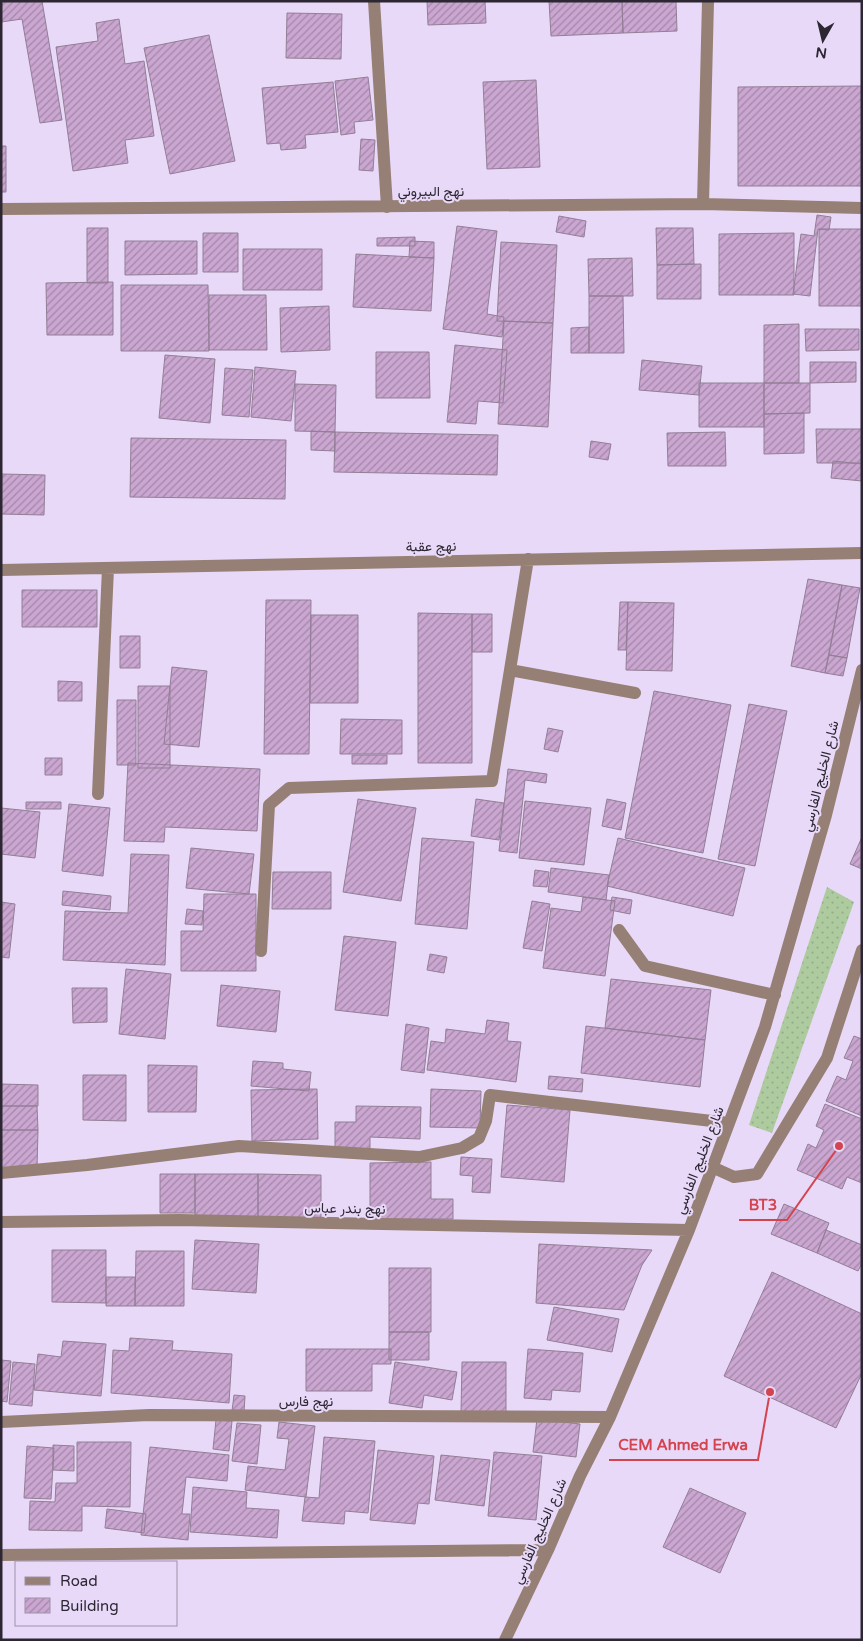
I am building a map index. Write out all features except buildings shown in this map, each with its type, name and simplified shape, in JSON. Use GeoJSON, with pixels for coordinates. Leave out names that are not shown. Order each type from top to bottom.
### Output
{"type":"FeatureCollection","features":[{"type":"Feature","properties":{"kind":"street"},"geometry":{"type":"LineString","coordinates":[[374,1],[387,207]]}},
{"type":"Feature","properties":{"kind":"street"},"geometry":{"type":"LineString","coordinates":[[703,204],[708,1]]}},
{"type":"Feature","properties":{"kind":"street","name":"نهج البيروني"},"geometry":{"type":"LineString","coordinates":[[1,209],[703,204],[862,208]]}},
{"type":"Feature","properties":{"kind":"street","name":"نهج عقبة"},"geometry":{"type":"LineString","coordinates":[[1,570],[862,553]]}},
{"type":"Feature","properties":{"kind":"street"},"geometry":{"type":"LineString","coordinates":[[261,951],[269,804],[289,788],[492,780],[528,559]]}},
{"type":"Feature","properties":{"kind":"street"},"geometry":{"type":"LineString","coordinates":[[98,794],[108,568]]}},
{"type":"Feature","properties":{"kind":"street"},"geometry":{"type":"LineString","coordinates":[[510,670],[635,693]]}},
{"type":"Feature","properties":{"kind":"street","name":"شارع الخليج الفارسي"},"geometry":{"type":"LineString","coordinates":[[505,1640],[548,1550],[580,1476],[610,1417],[689,1230],[765,1027],[826,815],[862,670]]}},
{"type":"Feature","properties":{"kind":"street"},"geometry":{"type":"LineString","coordinates":[[619,930],[645,966],[774,995]]}},
{"type":"Feature","properties":{"kind":"street"},"geometry":{"type":"LineString","coordinates":[[712,1167],[734,1177],[757,1174],[827,1058],[862,950]]}},
{"type":"Feature","properties":{"kind":"street"},"geometry":{"type":"LineString","coordinates":[[1,1172],[87,1165],[239,1146],[418,1157],[462,1148],[479,1138],[486,1121],[490,1095],[729,1123]]}},
{"type":"Feature","properties":{"kind":"street","name":"نهج بندر عباس"},"geometry":{"type":"LineString","coordinates":[[1,1222],[179,1220],[689,1230]]}},
{"type":"Feature","properties":{"kind":"street","name":"نهج فارس"},"geometry":{"type":"LineString","coordinates":[[1,1422],[149,1415],[610,1417]]}},
{"type":"Feature","properties":{"kind":"street"},"geometry":{"type":"LineString","coordinates":[[1,1555],[548,1550]]}},
{"type":"Feature","properties":{"kind":"green space"},"geometry":{"type":"Polygon","coordinates":[[[827,887],[854,902],[772,1133],[749,1125],[827,887]]]}},
{"type":"Feature","properties":{"kind":"place","name":"BT3"},"geometry":{"type":"Point","coordinates":[839,1146]}},
{"type":"Feature","properties":{"kind":"place","name":"CEM Ahmed Erwa"},"geometry":{"type":"Point","coordinates":[770,1392]}}]}
